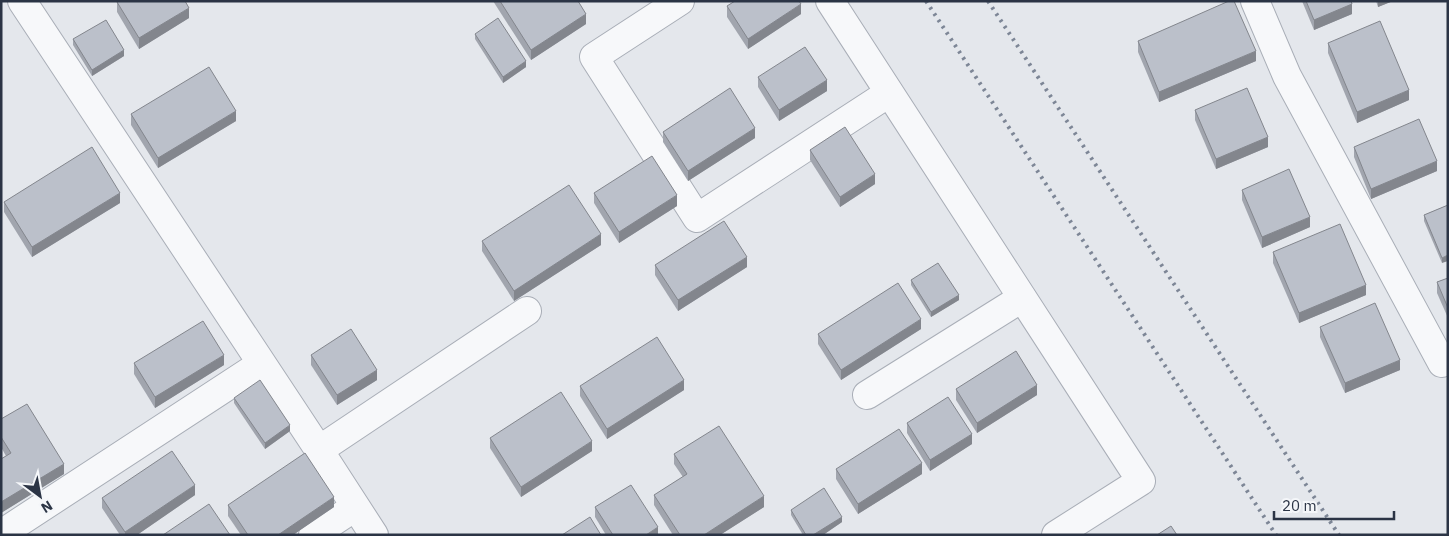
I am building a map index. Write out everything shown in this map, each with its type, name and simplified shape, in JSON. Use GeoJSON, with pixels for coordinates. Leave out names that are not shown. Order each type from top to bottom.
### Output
{"type":"FeatureCollection","features":[{"type":"Feature","properties":{"kind":"street"},"geometry":{"type":"LineString","coordinates":[[22,1],[374,535]]}},
{"type":"Feature","properties":{"kind":"street"},"geometry":{"type":"LineString","coordinates":[[680,1],[594,57],[697,218],[890,93]]}},
{"type":"Feature","properties":{"kind":"street"},"geometry":{"type":"LineString","coordinates":[[830,1],[1141,480],[1056,535]]}},
{"type":"Feature","properties":{"kind":"street"},"geometry":{"type":"LineString","coordinates":[[1255,1],[1287,76],[1442,363]]}},
{"type":"Feature","properties":{"kind":"street"},"geometry":{"type":"LineString","coordinates":[[867,395],[1022,298]]}},
{"type":"Feature","properties":{"kind":"street"},"geometry":{"type":"LineString","coordinates":[[319,450],[527,311]]}},
{"type":"Feature","properties":{"kind":"street"},"geometry":{"type":"LineString","coordinates":[[1,534],[261,364]]}},
{"type":"Feature","properties":{"kind":"street"},"geometry":{"type":"LineString","coordinates":[[313,535],[355,507]]}},
{"type":"Feature","properties":{"kind":"building"},"geometry":{"type":"Polygon","coordinates":[[[118,1],[185,1],[189,8],[139,38],[118,1]]]}},
{"type":"Feature","properties":{"kind":"building"},"geometry":{"type":"Polygon","coordinates":[[[500,1],[578,1],[586,14],[531,50],[500,1]]]}},
{"type":"Feature","properties":{"kind":"building"},"geometry":{"type":"Polygon","coordinates":[[[735,1],[799,1],[801,4],[748,39],[727,6],[735,1]]]}},
{"type":"Feature","properties":{"kind":"building"},"geometry":{"type":"Polygon","coordinates":[[[1229,1],[1234,1],[1256,51],[1159,92],[1138,41],[1229,1]]]}},
{"type":"Feature","properties":{"kind":"building"},"geometry":{"type":"Polygon","coordinates":[[[1306,1],[1351,1],[1352,4],[1314,20],[1306,1]]]}},
{"type":"Feature","properties":{"kind":"building"},"geometry":{"type":"Polygon","coordinates":[[[498,18],[526,61],[503,77],[475,34],[498,18]]]}},
{"type":"Feature","properties":{"kind":"building"},"geometry":{"type":"Polygon","coordinates":[[[106,20],[124,50],[92,70],[73,39],[106,20]]]}},
{"type":"Feature","properties":{"kind":"building"},"geometry":{"type":"Polygon","coordinates":[[[1380,21],[1409,90],[1357,112],[1328,43],[1380,21]]]}},
{"type":"Feature","properties":{"kind":"building"},"geometry":{"type":"Polygon","coordinates":[[[805,47],[827,80],[779,110],[758,77],[805,47]]]}},
{"type":"Feature","properties":{"kind":"building"},"geometry":{"type":"Polygon","coordinates":[[[209,67],[236,111],[158,158],[131,114],[209,67]]]}},
{"type":"Feature","properties":{"kind":"building"},"geometry":{"type":"Polygon","coordinates":[[[730,88],[755,128],[688,171],[663,132],[730,88]]]}},
{"type":"Feature","properties":{"kind":"building"},"geometry":{"type":"Polygon","coordinates":[[[1247,88],[1268,137],[1216,159],[1195,110],[1247,88]]]}},
{"type":"Feature","properties":{"kind":"building"},"geometry":{"type":"Polygon","coordinates":[[[1419,119],[1437,161],[1371,189],[1354,147],[1419,119]]]}},
{"type":"Feature","properties":{"kind":"building"},"geometry":{"type":"Polygon","coordinates":[[[845,127],[875,174],[840,197],[810,150],[845,127]]]}},
{"type":"Feature","properties":{"kind":"building"},"geometry":{"type":"Polygon","coordinates":[[[92,147],[120,193],[32,247],[4,202],[92,147]]]}},
{"type":"Feature","properties":{"kind":"building"},"geometry":{"type":"Polygon","coordinates":[[[652,156],[677,195],[619,232],[594,193],[652,156]]]}},
{"type":"Feature","properties":{"kind":"building"},"geometry":{"type":"Polygon","coordinates":[[[1289,169],[1310,217],[1262,237],[1242,190],[1289,169]]]}},
{"type":"Feature","properties":{"kind":"building"},"geometry":{"type":"Polygon","coordinates":[[[569,185],[601,234],[514,291],[482,241],[569,185]]]}},
{"type":"Feature","properties":{"kind":"building"},"geometry":{"type":"Polygon","coordinates":[[[1448,205],[1448,255],[1442,258],[1424,215],[1448,205]]]}},
{"type":"Feature","properties":{"kind":"building"},"geometry":{"type":"Polygon","coordinates":[[[724,221],[747,257],[678,300],[655,265],[724,221]]]}},
{"type":"Feature","properties":{"kind":"building"},"geometry":{"type":"Polygon","coordinates":[[[1340,224],[1366,285],[1299,313],[1273,252],[1340,224]]]}},
{"type":"Feature","properties":{"kind":"building"},"geometry":{"type":"Polygon","coordinates":[[[938,263],[959,295],[931,312],[911,280],[938,263]]]}},
{"type":"Feature","properties":{"kind":"building"},"geometry":{"type":"Polygon","coordinates":[[[1448,278],[1448,308],[1437,282],[1448,278]]]}},
{"type":"Feature","properties":{"kind":"building"},"geometry":{"type":"Polygon","coordinates":[[[898,283],[921,319],[841,370],[818,334],[898,283]]]}},
{"type":"Feature","properties":{"kind":"building"},"geometry":{"type":"Polygon","coordinates":[[[1375,303],[1400,360],[1345,383],[1320,327],[1375,303]]]}},
{"type":"Feature","properties":{"kind":"building"},"geometry":{"type":"Polygon","coordinates":[[[203,321],[224,355],[155,397],[134,363],[203,321]]]}},
{"type":"Feature","properties":{"kind":"building"},"geometry":{"type":"Polygon","coordinates":[[[351,329],[377,370],[337,395],[311,355],[351,329]]]}},
{"type":"Feature","properties":{"kind":"building"},"geometry":{"type":"Polygon","coordinates":[[[657,337],[684,380],[607,429],[580,386],[657,337]]]}},
{"type":"Feature","properties":{"kind":"building"},"geometry":{"type":"Polygon","coordinates":[[[1016,351],[1037,385],[977,423],[956,389],[1016,351]]]}},
{"type":"Feature","properties":{"kind":"building"},"geometry":{"type":"Polygon","coordinates":[[[260,380],[290,425],[265,443],[234,398],[260,380]]]}},
{"type":"Feature","properties":{"kind":"building"},"geometry":{"type":"Polygon","coordinates":[[[561,392],[592,441],[521,487],[490,438],[561,392]]]}},
{"type":"Feature","properties":{"kind":"building"},"geometry":{"type":"Polygon","coordinates":[[[948,397],[972,434],[930,460],[907,423],[948,397]]]}},
{"type":"Feature","properties":{"kind":"building"},"geometry":{"type":"Polygon","coordinates":[[[27,404],[64,464],[1,502],[1,459],[11,453],[1,437],[1,419],[27,404]]]}},
{"type":"Feature","properties":{"kind":"building"},"geometry":{"type":"Polygon","coordinates":[[[719,426],[764,496],[704,535],[680,535],[654,495],[687,474],[674,454],[719,426]]]}},
{"type":"Feature","properties":{"kind":"building"},"geometry":{"type":"Polygon","coordinates":[[[899,429],[922,463],[858,504],[836,469],[899,429]]]}},
{"type":"Feature","properties":{"kind":"building"},"geometry":{"type":"Polygon","coordinates":[[[172,451],[195,485],[125,532],[102,498],[172,451]]]}},
{"type":"Feature","properties":{"kind":"building"},"geometry":{"type":"Polygon","coordinates":[[[305,453],[334,497],[278,535],[248,535],[228,505],[305,453]]]}},
{"type":"Feature","properties":{"kind":"building"},"geometry":{"type":"Polygon","coordinates":[[[631,485],[658,527],[646,535],[613,535],[595,507],[631,485]]]}},
{"type":"Feature","properties":{"kind":"building"},"geometry":{"type":"Polygon","coordinates":[[[824,488],[842,517],[813,535],[806,535],[791,510],[824,488]]]}},
{"type":"Feature","properties":{"kind":"building"},"geometry":{"type":"Polygon","coordinates":[[[209,504],[230,535],[163,535],[209,504]]]}},
{"type":"Feature","properties":{"kind":"building"},"geometry":{"type":"Polygon","coordinates":[[[590,517],[601,535],[562,535],[590,517]]]}},
{"type":"Feature","properties":{"kind":"building"},"geometry":{"type":"Polygon","coordinates":[[[1171,526],[1177,535],[1157,535],[1171,526]]]}},
{"type":"Feature","properties":{"kind":"railway"},"geometry":{"type":"LineString","coordinates":[[926,1],[1276,535]]}},
{"type":"Feature","properties":{"kind":"railway"},"geometry":{"type":"LineString","coordinates":[[988,1],[1339,535]]}}]}
